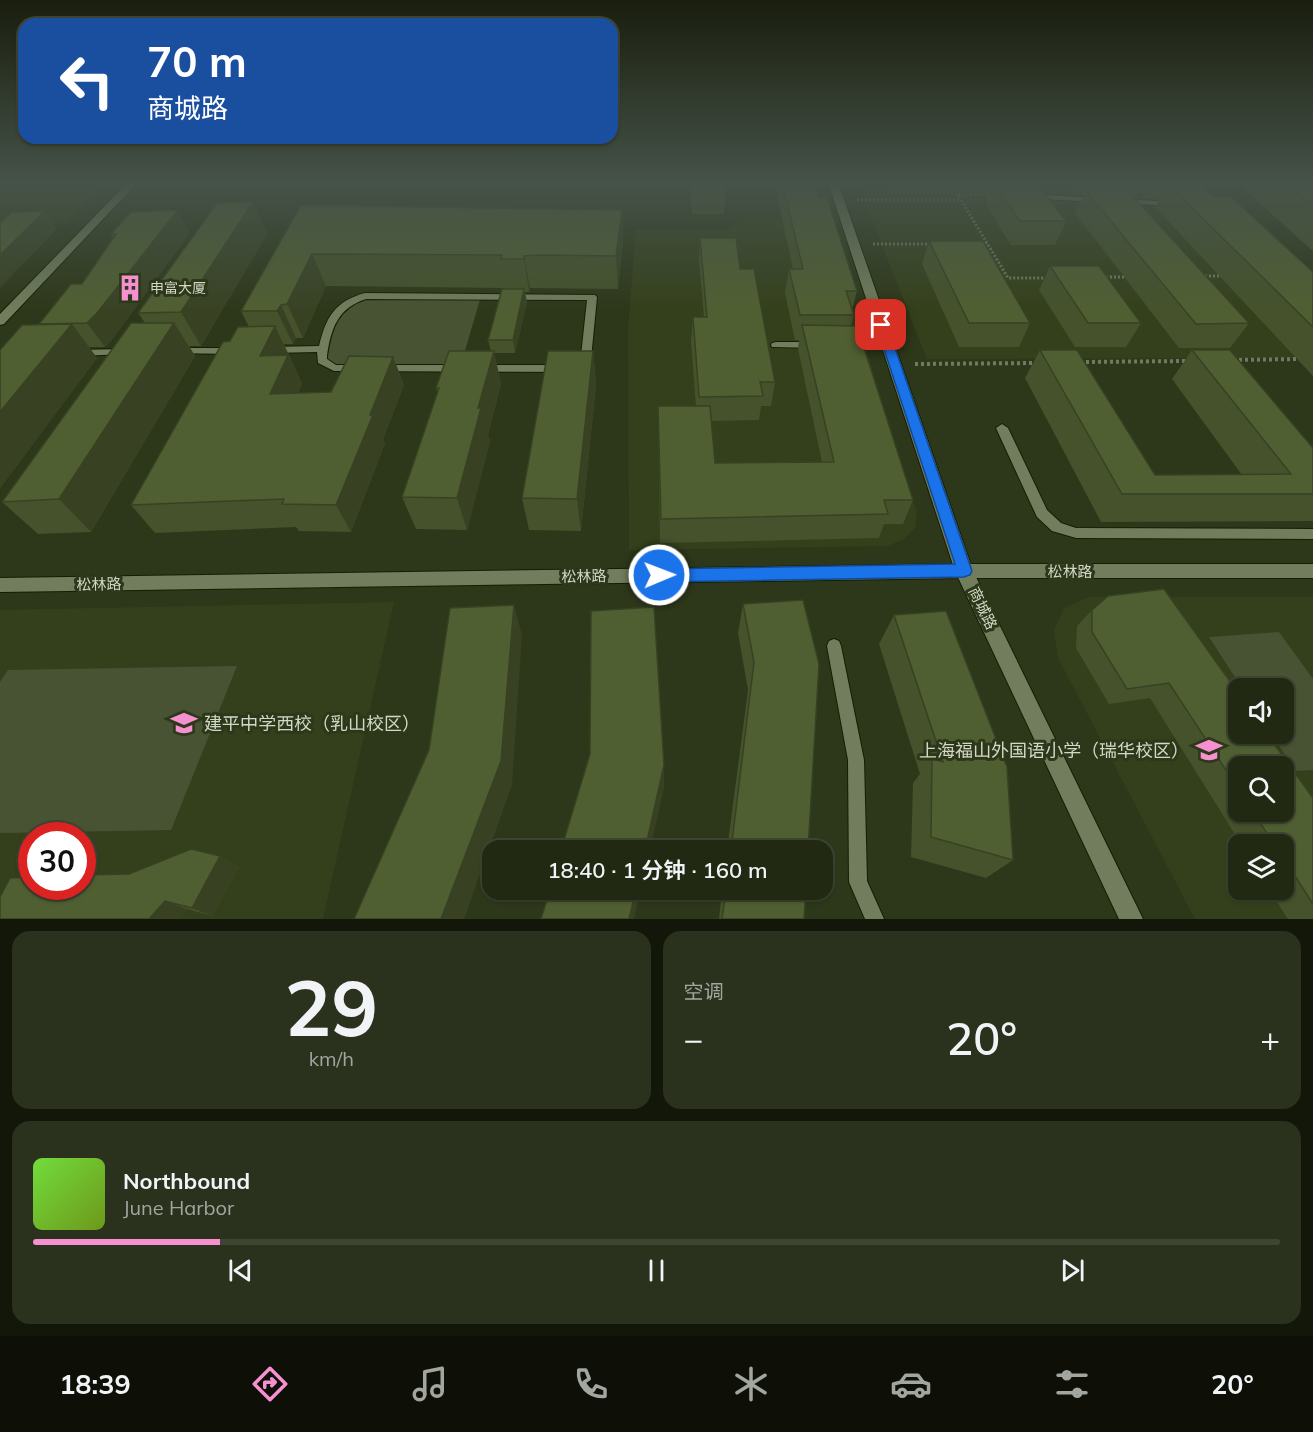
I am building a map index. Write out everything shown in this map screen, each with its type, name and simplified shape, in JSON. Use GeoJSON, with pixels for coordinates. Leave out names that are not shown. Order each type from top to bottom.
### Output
{"type":"FeatureCollection","features":[{"type":"Feature","properties":{"kind":"street"},"geometry":{"type":"LineString","coordinates":[[0,321],[92,225]]}},
{"type":"Feature","properties":{"kind":"street","name":"商城路"},"geometry":{"type":"LineString","coordinates":[[847,225],[964,571],[1131,919]]}},
{"type":"Feature","properties":{"kind":"street","name":"松林路"},"geometry":{"type":"LineString","coordinates":[[0,585],[964,571],[1313,571]]}},
{"type":"Feature","properties":{"kind":"lane"},"geometry":{"type":"LineString","coordinates":[[365,296],[592,297],[585,369],[334,369],[322,361],[321,349],[339,310],[351,301],[365,296]]}},
{"type":"Feature","properties":{"kind":"lane"},"geometry":{"type":"LineString","coordinates":[[776,345],[888,345]]}},
{"type":"Feature","properties":{"kind":"lane"},"geometry":{"type":"LineString","coordinates":[[262,350],[321,349]]}},
{"type":"Feature","properties":{"kind":"lane"},"geometry":{"type":"LineString","coordinates":[[169,351],[239,350]]}},
{"type":"Feature","properties":{"kind":"lane"},"geometry":{"type":"LineString","coordinates":[[67,353],[134,352]]}},
{"type":"Feature","properties":{"kind":"lane"},"geometry":{"type":"LineString","coordinates":[[1002,428],[1041,513],[1057,527],[1076,533],[1313,534]]}},
{"type":"Feature","properties":{"kind":"lane"},"geometry":{"type":"LineString","coordinates":[[834,646],[856,760],[858,882],[874,919]]}},
{"type":"Feature","properties":{"kind":"path"},"geometry":{"type":"LineString","coordinates":[[976,225],[1008,278],[1055,278]]}},
{"type":"Feature","properties":{"kind":"path"},"geometry":{"type":"LineString","coordinates":[[976,243],[987,243]]}},
{"type":"Feature","properties":{"kind":"path"},"geometry":{"type":"LineString","coordinates":[[854,244],[932,244]]}},
{"type":"Feature","properties":{"kind":"path"},"geometry":{"type":"LineString","coordinates":[[1197,276],[1232,276]]}},
{"type":"Feature","properties":{"kind":"path"},"geometry":{"type":"LineString","coordinates":[[1102,277],[1138,277]]}},
{"type":"Feature","properties":{"kind":"path"},"geometry":{"type":"LineString","coordinates":[[1229,360],[1301,359]]}},
{"type":"Feature","properties":{"kind":"path"},"geometry":{"type":"LineString","coordinates":[[1074,362],[1193,360]]}},
{"type":"Feature","properties":{"kind":"path"},"geometry":{"type":"LineString","coordinates":[[895,365],[1038,363]]}},
{"type":"Feature","properties":{"kind":"shaded area"},"geometry":{"type":"Polygon","coordinates":[[[0,225],[16,225],[0,240],[0,225]]]}},
{"type":"Feature","properties":{"kind":"shaded area"},"geometry":{"type":"Polygon","coordinates":[[[736,225],[827,225],[917,513],[915,528],[904,539],[888,546],[629,550],[628,329],[636,230],[723,230],[736,225]]]}},
{"type":"Feature","properties":{"kind":"shaded area"},"geometry":{"type":"Polygon","coordinates":[[[874,225],[1238,225],[1313,358],[927,359],[874,225]]]}},
{"type":"Feature","properties":{"kind":"shaded area"},"geometry":{"type":"Polygon","coordinates":[[[365,296],[481,296],[460,368],[334,368],[322,361],[339,310],[365,296]]]}},
{"type":"Feature","properties":{"kind":"shaded area","name":"上海福山外国语小学（瑞华校区）"},"geometry":{"type":"Polygon","coordinates":[[[1089,597],[1313,597],[1313,919],[1195,919],[1058,658],[1054,630],[1064,608],[1089,597]]]}},
{"type":"Feature","properties":{"kind":"shaded area","name":"建平中学西校（乳山校区）"},"geometry":{"type":"Polygon","coordinates":[[[394,602],[323,919],[0,919],[0,610],[394,602]]]}},
{"type":"Feature","properties":{"kind":"shaded area"},"geometry":{"type":"Polygon","coordinates":[[[1279,632],[1313,679],[1313,770],[1296,771],[1294,756],[1286,756],[1278,744],[1294,744],[1294,678],[1236,678],[1209,637],[1279,632]]]}},
{"type":"Feature","properties":{"kind":"shaded area"},"geometry":{"type":"Polygon","coordinates":[[[237,666],[171,830],[96,831],[96,822],[18,822],[18,833],[0,833],[0,682],[8,670],[237,666]]]}},
{"type":"Feature","properties":{"kind":"building"},"geometry":{"type":"Polygon","coordinates":[[[0,225],[31,225],[0,255],[0,225]]]}},
{"type":"Feature","properties":{"kind":"building"},"geometry":{"type":"Polygon","coordinates":[[[119,225],[166,225],[87,323],[39,324],[71,284],[82,284],[116,234],[111,234],[119,225]]]}},
{"type":"Feature","properties":{"kind":"building"},"geometry":{"type":"Polygon","coordinates":[[[201,225],[238,225],[181,312],[138,313],[201,225]]]}},
{"type":"Feature","properties":{"kind":"building"},"geometry":{"type":"Polygon","coordinates":[[[290,225],[620,225],[616,256],[539,255],[524,256],[524,259],[501,259],[502,255],[312,254],[287,304],[281,305],[277,311],[241,311],[290,225]]]}},
{"type":"Feature","properties":{"kind":"building"},"geometry":{"type":"Polygon","coordinates":[[[792,225],[836,225],[857,291],[846,291],[854,315],[800,315],[789,269],[803,269],[792,225]]]}},
{"type":"Feature","properties":{"kind":"building"},"geometry":{"type":"Polygon","coordinates":[[[1114,225],[1159,225],[1249,323],[1196,324],[1114,225]]]}},
{"type":"Feature","properties":{"kind":"building"},"geometry":{"type":"Polygon","coordinates":[[[1209,225],[1262,225],[1313,272],[1313,327],[1209,225]]]}},
{"type":"Feature","properties":{"kind":"building"},"geometry":{"type":"Polygon","coordinates":[[[700,238],[736,238],[740,269],[754,269],[775,382],[760,382],[763,396],[699,397],[693,317],[707,317],[700,238]]]}},
{"type":"Feature","properties":{"kind":"building"},"geometry":{"type":"Polygon","coordinates":[[[929,241],[983,241],[1030,323],[969,323],[929,241]]]}},
{"type":"Feature","properties":{"kind":"building"},"geometry":{"type":"Polygon","coordinates":[[[1050,266],[1099,266],[1141,323],[1088,323],[1050,266]]]}},
{"type":"Feature","properties":{"kind":"building"},"geometry":{"type":"Polygon","coordinates":[[[502,289],[524,289],[513,340],[488,340],[502,289]]]}},
{"type":"Feature","properties":{"kind":"building"},"geometry":{"type":"Polygon","coordinates":[[[131,323],[174,323],[59,499],[2,502],[131,323]]]}},
{"type":"Feature","properties":{"kind":"building"},"geometry":{"type":"Polygon","coordinates":[[[72,324],[0,412],[0,350],[22,325],[72,324]]]}},
{"type":"Feature","properties":{"kind":"building"},"geometry":{"type":"Polygon","coordinates":[[[802,325],[857,326],[913,500],[884,500],[888,514],[661,519],[658,406],[710,406],[715,463],[834,462],[802,325]]]}},
{"type":"Feature","properties":{"kind":"building"},"geometry":{"type":"Polygon","coordinates":[[[275,326],[260,356],[288,355],[270,394],[331,392],[349,356],[393,357],[370,415],[373,415],[336,505],[282,504],[284,499],[131,505],[223,342],[230,341],[238,327],[275,326]]]}},
{"type":"Feature","properties":{"kind":"building"},"geometry":{"type":"Polygon","coordinates":[[[1040,350],[1077,350],[1155,475],[1291,474],[1192,350],[1230,350],[1313,448],[1313,494],[1122,494],[1040,350]]]}},
{"type":"Feature","properties":{"kind":"building"},"geometry":{"type":"Polygon","coordinates":[[[449,351],[494,351],[457,498],[402,497],[439,388],[436,388],[449,351]]]}},
{"type":"Feature","properties":{"kind":"building"},"geometry":{"type":"Polygon","coordinates":[[[548,351],[593,351],[577,499],[522,498],[548,351]]]}},
{"type":"Feature","properties":{"kind":"building"},"geometry":{"type":"Polygon","coordinates":[[[1164,589],[1228,679],[1228,744],[1274,744],[1283,756],[1228,756],[1228,773],[1169,683],[1127,689],[1092,632],[1092,610],[1108,596],[1164,589]]]}},
{"type":"Feature","properties":{"kind":"building"},"geometry":{"type":"Polygon","coordinates":[[[803,600],[819,664],[809,840],[732,840],[754,662],[743,604],[803,600]]]}},
{"type":"Feature","properties":{"kind":"building"},"geometry":{"type":"Polygon","coordinates":[[[514,605],[501,761],[441,919],[354,919],[429,750],[450,608],[514,605]]]}},
{"type":"Feature","properties":{"kind":"building"},"geometry":{"type":"Polygon","coordinates":[[[654,607],[664,765],[647,840],[564,840],[590,754],[591,611],[654,607]]]}},
{"type":"Feature","properties":{"kind":"building"},"geometry":{"type":"Polygon","coordinates":[[[946,611],[1007,767],[1013,860],[931,837],[932,759],[943,762],[894,615],[946,611]]]}},
{"type":"Feature","properties":{"kind":"building"},"geometry":{"type":"Polygon","coordinates":[[[1294,772],[1313,798],[1313,904],[1294,875],[1294,834],[1267,834],[1260,822],[1294,822],[1294,772]]]}},
{"type":"Feature","properties":{"kind":"building"},"geometry":{"type":"Polygon","coordinates":[[[191,849],[220,856],[192,908],[165,901],[149,919],[0,919],[0,897],[10,878],[18,878],[18,900],[96,900],[96,875],[129,874],[191,849]]]}},
{"type":"Feature","properties":{"kind":"building"},"geometry":{"type":"Polygon","coordinates":[[[547,900],[634,900],[629,919],[541,919],[547,900]]]}},
{"type":"Feature","properties":{"kind":"building"},"geometry":{"type":"Polygon","coordinates":[[[725,900],[805,900],[804,919],[722,919],[725,900]]]}},
{"type":"Feature","properties":{"kind":"place","name":"申富大厦"},"geometry":{"type":"Point","coordinates":[130,288]}},
{"type":"Feature","properties":{"kind":"place","name":"建平中学西校（乳山校区）"},"geometry":{"type":"Point","coordinates":[184,723]}},
{"type":"Feature","properties":{"kind":"place","name":"上海福山外国语小学（瑞华校区）"},"geometry":{"type":"Point","coordinates":[1209,750]}},
{"type":"Feature","properties":{"kind":"route"},"geometry":{"type":"LineString","coordinates":[[659,575],[964,571],[881,325]]}}]}
